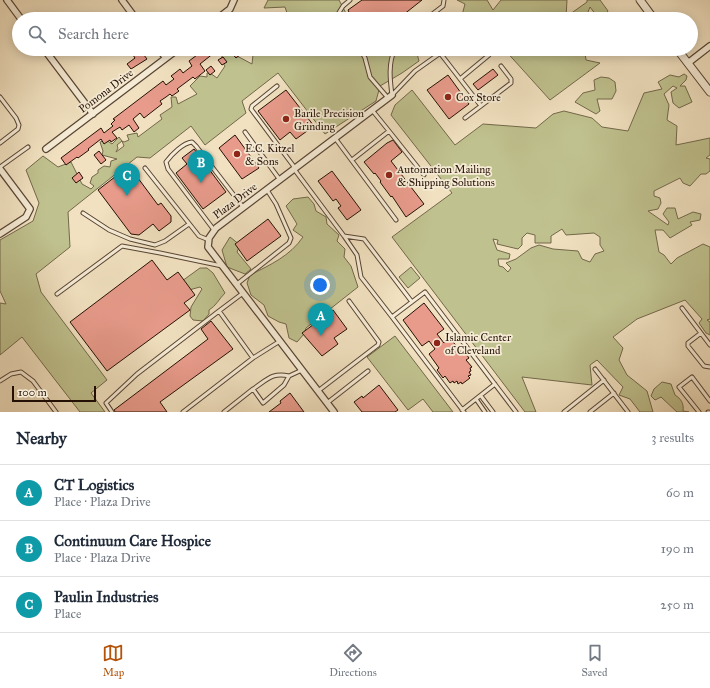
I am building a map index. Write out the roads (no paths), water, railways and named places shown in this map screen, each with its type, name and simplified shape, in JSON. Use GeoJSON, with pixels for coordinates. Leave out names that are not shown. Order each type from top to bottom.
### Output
{"type":"FeatureCollection","features":[{"type":"Feature","properties":{"kind":"street"},"geometry":{"type":"LineString","coordinates":[[7,0],[16,12]]}},
{"type":"Feature","properties":{"kind":"street"},"geometry":{"type":"LineString","coordinates":[[122,0],[131,12]]}},
{"type":"Feature","properties":{"kind":"street"},"geometry":{"type":"LineString","coordinates":[[227,12],[230,10],[234,0]]}},
{"type":"Feature","properties":{"kind":"street"},"geometry":{"type":"LineString","coordinates":[[640,0],[649,12]]}},
{"type":"Feature","properties":{"kind":"street"},"geometry":{"type":"LineString","coordinates":[[698,55],[710,46]]}},
{"type":"Feature","properties":{"kind":"street"},"geometry":{"type":"LineString","coordinates":[[49,56],[93,114]]}},
{"type":"Feature","properties":{"kind":"street","name":"Pomona Drive"},"geometry":{"type":"LineString","coordinates":[[46,149],[169,56]]}},
{"type":"Feature","properties":{"kind":"street"},"geometry":{"type":"LineString","coordinates":[[682,56],[710,92]]}},
{"type":"Feature","properties":{"kind":"street"},"geometry":{"type":"LineString","coordinates":[[688,63],[697,56]]}},
{"type":"Feature","properties":{"kind":"street","name":"Plaza Drive"},"geometry":{"type":"LineString","coordinates":[[208,240],[214,230],[390,97]]}},
{"type":"Feature","properties":{"kind":"street"},"geometry":{"type":"LineString","coordinates":[[0,168],[30,209],[26,217],[0,234]]}},
{"type":"Feature","properties":{"kind":"street"},"geometry":{"type":"LineString","coordinates":[[208,240],[208,247],[334,412]]}},
{"type":"Feature","properties":{"kind":"lane"},"geometry":{"type":"LineString","coordinates":[[339,12],[342,6],[350,0]]}},
{"type":"Feature","properties":{"kind":"lane"},"geometry":{"type":"LineString","coordinates":[[435,12],[442,6],[444,0]]}},
{"type":"Feature","properties":{"kind":"lane"},"geometry":{"type":"LineString","coordinates":[[364,56],[370,77],[390,97]]}},
{"type":"Feature","properties":{"kind":"lane"},"geometry":{"type":"LineString","coordinates":[[390,97],[392,56]]}},
{"type":"Feature","properties":{"kind":"lane"},"geometry":{"type":"LineString","coordinates":[[390,97],[415,71],[436,56]]}},
{"type":"Feature","properties":{"kind":"lane"},"geometry":{"type":"LineString","coordinates":[[442,56],[481,106]]}},
{"type":"Feature","properties":{"kind":"lane"},"geometry":{"type":"LineString","coordinates":[[460,79],[488,56]]}},
{"type":"Feature","properties":{"kind":"lane"},"geometry":{"type":"LineString","coordinates":[[465,118],[510,83],[511,79],[501,66]]}},
{"type":"Feature","properties":{"kind":"lane"},"geometry":{"type":"LineString","coordinates":[[276,86],[252,106],[251,109],[357,255],[361,278],[463,411],[495,384]]}},
{"type":"Feature","properties":{"kind":"lane"},"geometry":{"type":"LineString","coordinates":[[0,97],[19,124],[18,129],[0,143]]}},
{"type":"Feature","properties":{"kind":"lane"},"geometry":{"type":"LineString","coordinates":[[372,110],[424,175]]}},
{"type":"Feature","properties":{"kind":"lane"},"geometry":{"type":"LineString","coordinates":[[352,160],[389,131]]}},
{"type":"Feature","properties":{"kind":"lane"},"geometry":{"type":"LineString","coordinates":[[245,132],[280,180]]}},
{"type":"Feature","properties":{"kind":"lane"},"geometry":{"type":"LineString","coordinates":[[335,138],[396,220]]}},
{"type":"Feature","properties":{"kind":"lane"},"geometry":{"type":"LineString","coordinates":[[214,230],[168,169],[166,162],[170,156],[187,143],[192,142],[196,146],[243,208]]}},
{"type":"Feature","properties":{"kind":"lane"},"geometry":{"type":"LineString","coordinates":[[0,168],[28,147]]}},
{"type":"Feature","properties":{"kind":"lane"},"geometry":{"type":"LineString","coordinates":[[145,168],[199,236],[208,240]]}},
{"type":"Feature","properties":{"kind":"lane"},"geometry":{"type":"LineString","coordinates":[[237,284],[289,243],[291,238],[276,204],[266,190]]}},
{"type":"Feature","properties":{"kind":"lane"},"geometry":{"type":"LineString","coordinates":[[83,213],[109,230],[130,239],[155,245],[165,241],[190,224]]}},
{"type":"Feature","properties":{"kind":"lane"},"geometry":{"type":"LineString","coordinates":[[344,236],[364,239],[412,302]]}},
{"type":"Feature","properties":{"kind":"lane"},"geometry":{"type":"LineString","coordinates":[[58,294],[122,246],[223,267]]}},
{"type":"Feature","properties":{"kind":"lane"},"geometry":{"type":"LineString","coordinates":[[392,317],[425,292],[516,412]]}},
{"type":"Feature","properties":{"kind":"lane"},"geometry":{"type":"LineString","coordinates":[[112,412],[106,403],[137,374],[219,310],[244,293]]}},
{"type":"Feature","properties":{"kind":"lane"},"geometry":{"type":"LineString","coordinates":[[318,391],[378,345],[379,342],[349,301]]}},
{"type":"Feature","properties":{"kind":"lane"},"geometry":{"type":"LineString","coordinates":[[682,308],[710,345]]}},
{"type":"Feature","properties":{"kind":"lane"},"geometry":{"type":"LineString","coordinates":[[219,310],[253,358]]}},
{"type":"Feature","properties":{"kind":"lane"},"geometry":{"type":"LineString","coordinates":[[701,333],[688,344],[688,346],[704,366],[710,367]]}},
{"type":"Feature","properties":{"kind":"lane"},"geometry":{"type":"LineString","coordinates":[[183,412],[253,358],[280,341]]}},
{"type":"Feature","properties":{"kind":"lane"},"geometry":{"type":"LineString","coordinates":[[595,369],[628,412]]}},
{"type":"Feature","properties":{"kind":"lane"},"geometry":{"type":"LineString","coordinates":[[253,389],[263,403],[284,385],[289,376],[302,370]]}},
{"type":"Feature","properties":{"kind":"lane"},"geometry":{"type":"LineString","coordinates":[[326,403],[368,371]]}},
{"type":"Feature","properties":{"kind":"lane"},"geometry":{"type":"LineString","coordinates":[[0,381],[11,374],[21,372],[33,381],[56,412]]}},
{"type":"Feature","properties":{"kind":"lane"},"geometry":{"type":"LineString","coordinates":[[224,412],[271,376],[280,374],[289,376]]}},
{"type":"Feature","properties":{"kind":"lane"},"geometry":{"type":"LineString","coordinates":[[699,412],[679,387],[692,377],[710,401]]}},
{"type":"Feature","properties":{"kind":"lane"},"geometry":{"type":"LineString","coordinates":[[564,412],[604,380]]}},
{"type":"Feature","properties":{"kind":"lane"},"geometry":{"type":"LineString","coordinates":[[590,412],[614,393]]}},
{"type":"Feature","properties":{"kind":"lane"},"geometry":{"type":"LineString","coordinates":[[481,396],[493,412]]}},
{"type":"Feature","properties":{"kind":"lane"},"geometry":{"type":"LineString","coordinates":[[476,399],[485,412]]}},
{"type":"Feature","properties":{"kind":"place","name":"Cox Store"},"geometry":{"type":"Point","coordinates":[448,97]}},
{"type":"Feature","properties":{"kind":"place","name":"Barile Precision Grinding"},"geometry":{"type":"Point","coordinates":[286,119]}},
{"type":"Feature","properties":{"kind":"place","name":"E.C. Kitzel & Sons"},"geometry":{"type":"Point","coordinates":[237,154]}},
{"type":"Feature","properties":{"kind":"place","name":"Automation Mailing & Shipping Solutions"},"geometry":{"type":"Point","coordinates":[389,175]}},
{"type":"Feature","properties":{"kind":"place","name":"Continuum Care Hospice"},"geometry":{"type":"Point","coordinates":[201,183]}},
{"type":"Feature","properties":{"kind":"place","name":"Paulin Industries"},"geometry":{"type":"Point","coordinates":[127,196]}},
{"type":"Feature","properties":{"kind":"place","name":"CT Logistics"},"geometry":{"type":"Point","coordinates":[321,336]}},
{"type":"Feature","properties":{"kind":"place","name":"Islamic Center of Cleveland"},"geometry":{"type":"Point","coordinates":[437,343]}}]}
